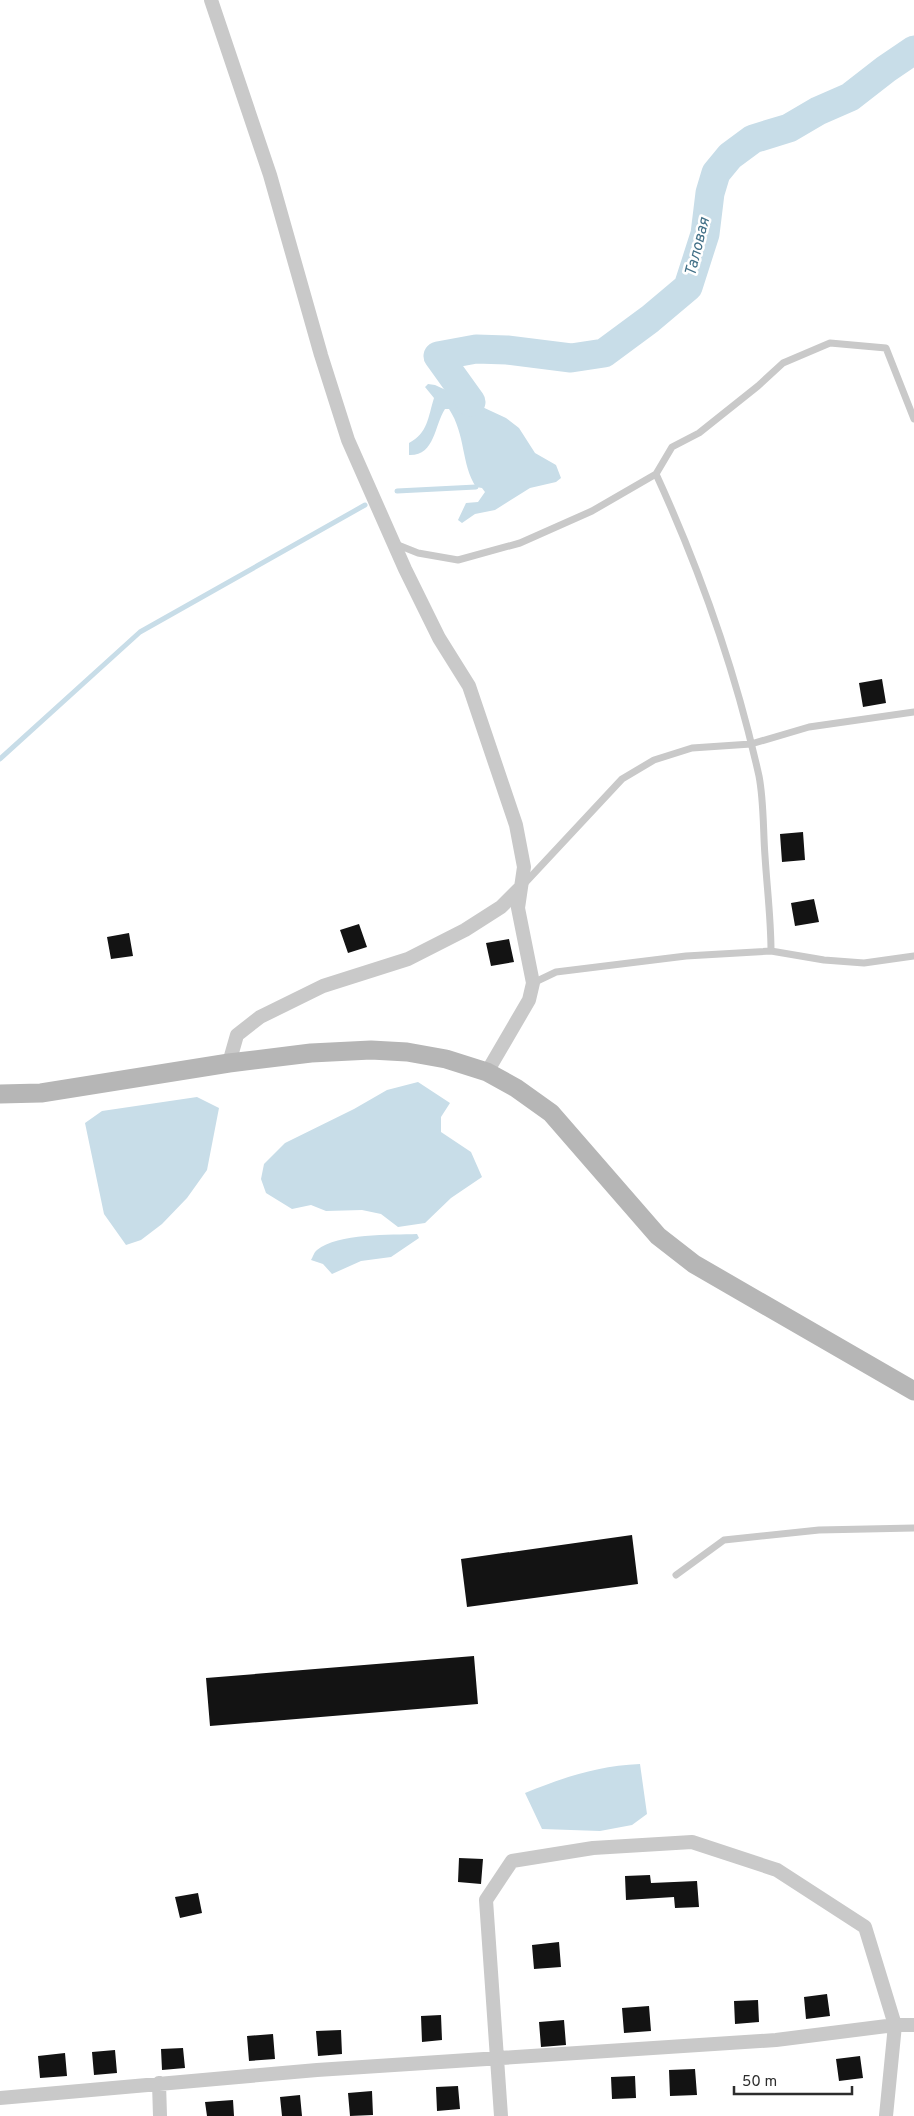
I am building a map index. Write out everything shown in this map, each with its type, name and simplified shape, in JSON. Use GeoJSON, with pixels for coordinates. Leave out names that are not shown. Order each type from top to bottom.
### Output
{"type":"FeatureCollection","features":[{"type":"Feature","properties":{"kind":"main road"},"geometry":{"type":"LineString","coordinates":[[0,1094],[41,1093],[229,1063],[311,1053],[371,1050],[407,1052],[446,1058],[487,1072],[516,1088],[551,1113],[658,1236],[687,1258],[756,1302],[914,1391]]}},
{"type":"Feature","properties":{"kind":"street"},"geometry":{"type":"LineString","coordinates":[[211,0],[270,175],[321,355],[348,440],[405,569],[439,638],[469,686],[516,825],[524,867],[518,908],[533,983],[529,1000],[487,1072]]}},
{"type":"Feature","properties":{"kind":"street"},"geometry":{"type":"LineString","coordinates":[[229,1063],[238,1035],[260,1016],[323,986],[408,959],[465,930],[501,907],[520,888]]}},
{"type":"Feature","properties":{"kind":"street"},"geometry":{"type":"LineString","coordinates":[[501,2116],[486,1900],[512,1861],[594,1848],[692,1842],[777,1870],[865,1927],[895,2025],[886,2116]]}},
{"type":"Feature","properties":{"kind":"street"},"geometry":{"type":"LineString","coordinates":[[0,2098],[317,2070],[497,2060],[618,2049],[776,2040],[895,2025],[914,2025]]}},
{"type":"Feature","properties":{"kind":"street"},"geometry":{"type":"LineString","coordinates":[[159,2083],[160,2116]]}},
{"type":"Feature","properties":{"kind":"lane"},"geometry":{"type":"LineString","coordinates":[[389,530],[398,545],[418,553],[458,560],[529,539],[592,512],[656,474],[672,447],[699,433],[758,386],[783,363],[830,343],[886,348],[914,419]]}},
{"type":"Feature","properties":{"kind":"lane"},"geometry":{"type":"LineString","coordinates":[[656,474],[687,543],[728,661],[751,744],[759,778],[771,912],[772,951]]}},
{"type":"Feature","properties":{"kind":"lane"},"geometry":{"type":"LineString","coordinates":[[520,888],[594,807],[630,774],[654,760],[692,748],[751,744],[809,727],[914,712]]}},
{"type":"Feature","properties":{"kind":"lane"},"geometry":{"type":"LineString","coordinates":[[533,983],[556,972],[626,962],[772,951],[824,960],[864,962],[914,956]]}},
{"type":"Feature","properties":{"kind":"lane"},"geometry":{"type":"LineString","coordinates":[[676,1575],[724,1540],[819,1530],[914,1528]]}},
{"type":"Feature","properties":{"kind":"water"},"geometry":{"type":"Polygon","coordinates":[[[428,384],[435,385],[506,418],[519,428],[535,453],[556,465],[561,478],[556,482],[530,488],[495,510],[475,514],[462,523],[458,520],[466,503],[478,502],[485,492],[482,488],[476,487],[471,478],[458,429],[449,409],[445,409],[433,439],[424,451],[409,455],[409,443],[424,429],[434,398],[425,387],[428,384]]]}},
{"type":"Feature","properties":{"kind":"water"},"geometry":{"type":"Polygon","coordinates":[[[418,1082],[450,1103],[441,1117],[441,1132],[471,1152],[482,1177],[451,1198],[425,1223],[398,1227],[381,1214],[362,1210],[326,1211],[311,1205],[292,1209],[266,1193],[261,1179],[264,1164],[285,1143],[354,1109],[387,1090],[418,1082]]]}},
{"type":"Feature","properties":{"kind":"water"},"geometry":{"type":"Polygon","coordinates":[[[197,1097],[219,1108],[207,1170],[187,1198],[162,1224],[141,1240],[126,1245],[104,1214],[85,1123],[102,1111],[197,1097]]]}},
{"type":"Feature","properties":{"kind":"water"},"geometry":{"type":"Polygon","coordinates":[[[417,1234],[419,1238],[391,1257],[361,1261],[332,1274],[323,1264],[311,1260],[317,1250],[326,1244],[338,1240],[365,1236],[417,1234]]]}},
{"type":"Feature","properties":{"kind":"water"},"geometry":{"type":"Polygon","coordinates":[[[640,1764],[647,1814],[632,1825],[600,1831],[542,1829],[525,1793],[581,1773],[610,1767],[640,1764]]]}},
{"type":"Feature","properties":{"kind":"building"},"geometry":{"type":"Polygon","coordinates":[[[882,679],[886,703],[863,707],[859,683],[882,679]]]}},
{"type":"Feature","properties":{"kind":"building"},"geometry":{"type":"Polygon","coordinates":[[[803,832],[805,860],[782,862],[780,834],[803,832]]]}},
{"type":"Feature","properties":{"kind":"building"},"geometry":{"type":"Polygon","coordinates":[[[814,899],[819,922],[795,926],[791,903],[814,899]]]}},
{"type":"Feature","properties":{"kind":"building"},"geometry":{"type":"Polygon","coordinates":[[[359,924],[367,947],[348,953],[340,930],[359,924]]]}},
{"type":"Feature","properties":{"kind":"building"},"geometry":{"type":"Polygon","coordinates":[[[129,933],[133,956],[111,959],[107,937],[129,933]]]}},
{"type":"Feature","properties":{"kind":"building"},"geometry":{"type":"Polygon","coordinates":[[[509,939],[514,962],[491,966],[486,943],[509,939]]]}},
{"type":"Feature","properties":{"kind":"building"},"geometry":{"type":"Polygon","coordinates":[[[632,1535],[638,1584],[467,1607],[461,1559],[632,1535]]]}},
{"type":"Feature","properties":{"kind":"building"},"geometry":{"type":"Polygon","coordinates":[[[474,1656],[478,1704],[210,1726],[206,1678],[474,1656]]]}},
{"type":"Feature","properties":{"kind":"building"},"geometry":{"type":"Polygon","coordinates":[[[459,1858],[483,1859],[481,1884],[458,1882],[459,1858]]]}},
{"type":"Feature","properties":{"kind":"building"},"geometry":{"type":"Polygon","coordinates":[[[650,1875],[651,1883],[697,1881],[699,1907],[675,1908],[674,1897],[626,1900],[625,1876],[650,1875]]]}},
{"type":"Feature","properties":{"kind":"building"},"geometry":{"type":"Polygon","coordinates":[[[198,1893],[202,1913],[180,1918],[175,1897],[198,1893]]]}},
{"type":"Feature","properties":{"kind":"building"},"geometry":{"type":"Polygon","coordinates":[[[559,1942],[561,1967],[534,1969],[532,1945],[559,1942]]]}},
{"type":"Feature","properties":{"kind":"building"},"geometry":{"type":"Polygon","coordinates":[[[827,1994],[830,2016],[806,2019],[804,1997],[827,1994]]]}},
{"type":"Feature","properties":{"kind":"building"},"geometry":{"type":"Polygon","coordinates":[[[758,2000],[759,2022],[735,2024],[734,2001],[758,2000]]]}},
{"type":"Feature","properties":{"kind":"building"},"geometry":{"type":"Polygon","coordinates":[[[649,2006],[651,2031],[624,2033],[622,2008],[649,2006]]]}},
{"type":"Feature","properties":{"kind":"building"},"geometry":{"type":"Polygon","coordinates":[[[441,2015],[442,2040],[422,2042],[421,2016],[441,2015]]]}},
{"type":"Feature","properties":{"kind":"building"},"geometry":{"type":"Polygon","coordinates":[[[564,2020],[566,2045],[541,2047],[539,2022],[564,2020]]]}},
{"type":"Feature","properties":{"kind":"building"},"geometry":{"type":"Polygon","coordinates":[[[341,2030],[342,2054],[318,2056],[316,2031],[341,2030]]]}},
{"type":"Feature","properties":{"kind":"building"},"geometry":{"type":"Polygon","coordinates":[[[273,2034],[275,2059],[249,2061],[247,2036],[273,2034]]]}},
{"type":"Feature","properties":{"kind":"building"},"geometry":{"type":"Polygon","coordinates":[[[183,2048],[185,2068],[162,2070],[161,2049],[183,2048]]]}},
{"type":"Feature","properties":{"kind":"building"},"geometry":{"type":"Polygon","coordinates":[[[115,2050],[117,2073],[94,2075],[92,2052],[115,2050]]]}},
{"type":"Feature","properties":{"kind":"building"},"geometry":{"type":"Polygon","coordinates":[[[65,2053],[67,2076],[40,2078],[38,2056],[65,2053]]]}},
{"type":"Feature","properties":{"kind":"building"},"geometry":{"type":"Polygon","coordinates":[[[860,2056],[863,2078],[839,2081],[836,2059],[860,2056]]]}},
{"type":"Feature","properties":{"kind":"building"},"geometry":{"type":"Polygon","coordinates":[[[695,2069],[697,2095],[670,2096],[669,2070],[695,2069]]]}},
{"type":"Feature","properties":{"kind":"building"},"geometry":{"type":"Polygon","coordinates":[[[635,2076],[636,2098],[612,2099],[611,2077],[635,2076]]]}},
{"type":"Feature","properties":{"kind":"building"},"geometry":{"type":"Polygon","coordinates":[[[458,2086],[460,2109],[437,2111],[436,2087],[458,2086]]]}},
{"type":"Feature","properties":{"kind":"building"},"geometry":{"type":"Polygon","coordinates":[[[372,2091],[373,2115],[350,2116],[348,2093],[372,2091]]]}},
{"type":"Feature","properties":{"kind":"building"},"geometry":{"type":"Polygon","coordinates":[[[300,2095],[302,2116],[282,2116],[280,2097],[300,2095]]]}},
{"type":"Feature","properties":{"kind":"building"},"geometry":{"type":"Polygon","coordinates":[[[233,2100],[234,2116],[207,2116],[205,2102],[233,2100]]]}},
{"type":"Feature","properties":{"kind":"waterway","name":"Таловая"},"geometry":{"type":"LineString","coordinates":[[471,402],[438,356],[476,349],[507,350],[571,358],[604,353],[650,319],[688,287],[705,234],[710,193],[716,173],[730,156],[753,139],[789,128],[818,111],[850,97],[914,50]]}},
{"type":"Feature","properties":{"kind":"waterway"},"geometry":{"type":"LineString","coordinates":[[397,491],[476,487]]}},
{"type":"Feature","properties":{"kind":"waterway"},"geometry":{"type":"LineString","coordinates":[[0,759],[140,632],[365,505]]}}]}
